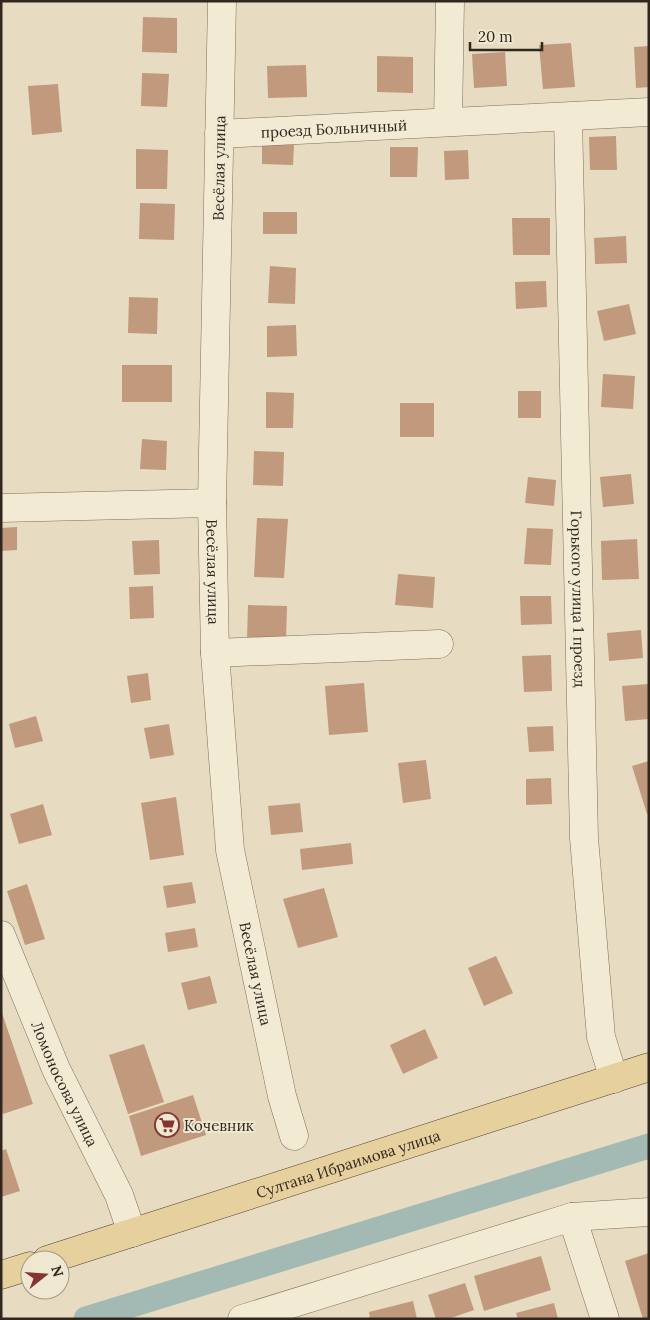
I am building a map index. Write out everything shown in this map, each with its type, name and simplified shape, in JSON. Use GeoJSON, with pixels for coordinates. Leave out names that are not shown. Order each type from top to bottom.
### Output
{"type":"FeatureCollection","features":[{"type":"Feature","properties":{"kind":"main road","name":"Султана Ибраимова улица"},"geometry":{"type":"LineString","coordinates":[[70,1253],[649,1068]]}},
{"type":"Feature","properties":{"kind":"main road"},"geometry":{"type":"LineString","coordinates":[[1,1275],[20,1269]]}},
{"type":"Feature","properties":{"kind":"street","name":"Весёлая улица"},"geometry":{"type":"LineString","coordinates":[[222,1],[212,503],[215,653],[230,850],[282,1096],[294,1136]]}},
{"type":"Feature","properties":{"kind":"street"},"geometry":{"type":"LineString","coordinates":[[448,122],[450,1]]}},
{"type":"Feature","properties":{"kind":"street","name":"проезд Больничный"},"geometry":{"type":"LineString","coordinates":[[219,134],[649,112]]}},
{"type":"Feature","properties":{"kind":"street","name":"Горького улица 1 проезд"},"geometry":{"type":"LineString","coordinates":[[568,117],[584,838],[601,1036],[614,1079]]}},
{"type":"Feature","properties":{"kind":"street"},"geometry":{"type":"LineString","coordinates":[[1,508],[212,503]]}},
{"type":"Feature","properties":{"kind":"street"},"geometry":{"type":"LineString","coordinates":[[215,653],[439,644]]}},
{"type":"Feature","properties":{"kind":"street","name":"Ломоносова улица"},"geometry":{"type":"LineString","coordinates":[[1,935],[56,1069],[119,1195],[132,1233]]}},
{"type":"Feature","properties":{"kind":"street"},"geometry":{"type":"LineString","coordinates":[[242,1319],[572,1217],[649,1212]]}},
{"type":"Feature","properties":{"kind":"street"},"geometry":{"type":"LineString","coordinates":[[572,1217],[605,1319]]}},
{"type":"Feature","properties":{"kind":"building"},"geometry":{"type":"Polygon","coordinates":[[[143,17],[177,18],[177,53],[142,52],[143,17]]]}},
{"type":"Feature","properties":{"kind":"building"},"geometry":{"type":"Polygon","coordinates":[[[571,43],[575,87],[543,89],[539,45],[571,43]]]}},
{"type":"Feature","properties":{"kind":"building"},"geometry":{"type":"Polygon","coordinates":[[[649,46],[649,87],[636,88],[634,47],[649,46]]]}},
{"type":"Feature","properties":{"kind":"building"},"geometry":{"type":"Polygon","coordinates":[[[505,52],[507,86],[474,88],[472,54],[505,52]]]}},
{"type":"Feature","properties":{"kind":"building"},"geometry":{"type":"Polygon","coordinates":[[[377,56],[413,57],[413,93],[377,92],[377,56]]]}},
{"type":"Feature","properties":{"kind":"building"},"geometry":{"type":"Polygon","coordinates":[[[306,65],[307,97],[268,98],[267,66],[306,65]]]}},
{"type":"Feature","properties":{"kind":"building"},"geometry":{"type":"Polygon","coordinates":[[[142,73],[169,74],[167,107],[141,106],[142,73]]]}},
{"type":"Feature","properties":{"kind":"building"},"geometry":{"type":"Polygon","coordinates":[[[58,84],[62,132],[32,135],[28,86],[58,84]]]}},
{"type":"Feature","properties":{"kind":"building"},"geometry":{"type":"Polygon","coordinates":[[[616,136],[617,170],[590,170],[589,137],[616,136]]]}},
{"type":"Feature","properties":{"kind":"building"},"geometry":{"type":"Polygon","coordinates":[[[262,144],[294,145],[293,165],[262,164],[262,144]]]}},
{"type":"Feature","properties":{"kind":"building"},"geometry":{"type":"Polygon","coordinates":[[[390,147],[418,147],[417,177],[390,177],[390,147]]]}},
{"type":"Feature","properties":{"kind":"building"},"geometry":{"type":"Polygon","coordinates":[[[136,149],[168,150],[167,189],[136,189],[136,149]]]}},
{"type":"Feature","properties":{"kind":"building"},"geometry":{"type":"Polygon","coordinates":[[[468,150],[469,179],[445,180],[444,151],[468,150]]]}},
{"type":"Feature","properties":{"kind":"building"},"geometry":{"type":"Polygon","coordinates":[[[140,203],[175,204],[174,240],[139,239],[140,203]]]}},
{"type":"Feature","properties":{"kind":"building"},"geometry":{"type":"Polygon","coordinates":[[[263,212],[297,212],[297,234],[263,234],[263,212]]]}},
{"type":"Feature","properties":{"kind":"building"},"geometry":{"type":"Polygon","coordinates":[[[512,218],[550,218],[550,255],[513,255],[512,218]]]}},
{"type":"Feature","properties":{"kind":"building"},"geometry":{"type":"Polygon","coordinates":[[[626,236],[627,263],[595,264],[594,238],[626,236]]]}},
{"type":"Feature","properties":{"kind":"building"},"geometry":{"type":"Polygon","coordinates":[[[270,266],[296,268],[295,304],[268,303],[270,266]]]}},
{"type":"Feature","properties":{"kind":"building"},"geometry":{"type":"Polygon","coordinates":[[[546,281],[547,307],[516,309],[515,282],[546,281]]]}},
{"type":"Feature","properties":{"kind":"building"},"geometry":{"type":"Polygon","coordinates":[[[129,297],[158,298],[157,334],[128,333],[129,297]]]}},
{"type":"Feature","properties":{"kind":"building"},"geometry":{"type":"Polygon","coordinates":[[[629,304],[636,334],[604,341],[597,311],[629,304]]]}},
{"type":"Feature","properties":{"kind":"building"},"geometry":{"type":"Polygon","coordinates":[[[296,325],[297,356],[267,357],[267,326],[296,325]]]}},
{"type":"Feature","properties":{"kind":"building"},"geometry":{"type":"Polygon","coordinates":[[[122,365],[172,365],[172,402],[122,402],[122,365]]]}},
{"type":"Feature","properties":{"kind":"building"},"geometry":{"type":"Polygon","coordinates":[[[603,374],[635,376],[633,409],[601,407],[603,374]]]}},
{"type":"Feature","properties":{"kind":"building"},"geometry":{"type":"Polygon","coordinates":[[[518,391],[541,391],[541,418],[518,418],[518,391]]]}},
{"type":"Feature","properties":{"kind":"building"},"geometry":{"type":"Polygon","coordinates":[[[266,392],[294,393],[293,428],[266,428],[266,392]]]}},
{"type":"Feature","properties":{"kind":"building"},"geometry":{"type":"Polygon","coordinates":[[[400,403],[434,403],[434,437],[400,437],[400,403]]]}},
{"type":"Feature","properties":{"kind":"building"},"geometry":{"type":"Polygon","coordinates":[[[142,439],[167,441],[166,470],[140,469],[142,439]]]}},
{"type":"Feature","properties":{"kind":"building"},"geometry":{"type":"Polygon","coordinates":[[[254,451],[284,452],[283,486],[253,485],[254,451]]]}},
{"type":"Feature","properties":{"kind":"building"},"geometry":{"type":"Polygon","coordinates":[[[631,474],[634,504],[603,507],[600,477],[631,474]]]}},
{"type":"Feature","properties":{"kind":"building"},"geometry":{"type":"Polygon","coordinates":[[[528,477],[556,480],[554,506],[525,503],[528,477]]]}},
{"type":"Feature","properties":{"kind":"building"},"geometry":{"type":"Polygon","coordinates":[[[257,518],[288,519],[284,578],[254,577],[257,518]]]}},
{"type":"Feature","properties":{"kind":"building"},"geometry":{"type":"Polygon","coordinates":[[[17,527],[17,550],[1,551],[1,528],[17,527]]]}},
{"type":"Feature","properties":{"kind":"building"},"geometry":{"type":"Polygon","coordinates":[[[527,528],[553,529],[551,565],[524,564],[527,528]]]}},
{"type":"Feature","properties":{"kind":"building"},"geometry":{"type":"Polygon","coordinates":[[[637,539],[639,579],[602,580],[601,541],[637,539]]]}},
{"type":"Feature","properties":{"kind":"building"},"geometry":{"type":"Polygon","coordinates":[[[159,540],[160,574],[134,575],[132,541],[159,540]]]}},
{"type":"Feature","properties":{"kind":"building"},"geometry":{"type":"Polygon","coordinates":[[[398,574],[435,577],[433,608],[395,605],[398,574]]]}},
{"type":"Feature","properties":{"kind":"building"},"geometry":{"type":"Polygon","coordinates":[[[153,586],[154,618],[130,619],[129,587],[153,586]]]}},
{"type":"Feature","properties":{"kind":"building"},"geometry":{"type":"Polygon","coordinates":[[[520,596],[551,596],[552,624],[521,625],[520,596]]]}},
{"type":"Feature","properties":{"kind":"building"},"geometry":{"type":"Polygon","coordinates":[[[248,605],[287,606],[286,640],[247,639],[248,605]]]}},
{"type":"Feature","properties":{"kind":"building"},"geometry":{"type":"Polygon","coordinates":[[[641,630],[643,658],[609,661],[607,633],[641,630]]]}},
{"type":"Feature","properties":{"kind":"building"},"geometry":{"type":"Polygon","coordinates":[[[551,655],[552,691],[524,692],[522,656],[551,655]]]}},
{"type":"Feature","properties":{"kind":"building"},"geometry":{"type":"Polygon","coordinates":[[[148,673],[151,700],[131,703],[127,676],[148,673]]]}},
{"type":"Feature","properties":{"kind":"building"},"geometry":{"type":"Polygon","coordinates":[[[364,683],[368,732],[329,735],[325,686],[364,683]]]}},
{"type":"Feature","properties":{"kind":"building"},"geometry":{"type":"Polygon","coordinates":[[[649,684],[649,719],[625,721],[622,686],[649,684]]]}},
{"type":"Feature","properties":{"kind":"building"},"geometry":{"type":"Polygon","coordinates":[[[36,716],[43,741],[15,748],[9,724],[36,716]]]}},
{"type":"Feature","properties":{"kind":"building"},"geometry":{"type":"Polygon","coordinates":[[[169,724],[174,755],[150,759],[144,728],[169,724]]]}},
{"type":"Feature","properties":{"kind":"building"},"geometry":{"type":"Polygon","coordinates":[[[553,726],[554,751],[529,752],[527,727],[553,726]]]}},
{"type":"Feature","properties":{"kind":"building"},"geometry":{"type":"Polygon","coordinates":[[[426,760],[431,799],[403,803],[398,763],[426,760]]]}},
{"type":"Feature","properties":{"kind":"building"},"geometry":{"type":"Polygon","coordinates":[[[649,761],[649,813],[647,814],[632,766],[649,761]]]}},
{"type":"Feature","properties":{"kind":"building"},"geometry":{"type":"Polygon","coordinates":[[[551,778],[552,804],[526,805],[526,779],[551,778]]]}},
{"type":"Feature","properties":{"kind":"building"},"geometry":{"type":"Polygon","coordinates":[[[176,797],[184,855],[150,860],[141,803],[176,797]]]}},
{"type":"Feature","properties":{"kind":"building"},"geometry":{"type":"Polygon","coordinates":[[[300,803],[303,832],[271,835],[268,806],[300,803]]]}},
{"type":"Feature","properties":{"kind":"building"},"geometry":{"type":"Polygon","coordinates":[[[43,804],[52,835],[19,844],[10,814],[43,804]]]}},
{"type":"Feature","properties":{"kind":"building"},"geometry":{"type":"Polygon","coordinates":[[[351,843],[353,864],[302,870],[300,849],[351,843]]]}},
{"type":"Feature","properties":{"kind":"building"},"geometry":{"type":"Polygon","coordinates":[[[192,882],[196,903],[167,908],[163,886],[192,882]]]}},
{"type":"Feature","properties":{"kind":"building"},"geometry":{"type":"Polygon","coordinates":[[[27,884],[45,939],[25,945],[7,891],[27,884]]]}},
{"type":"Feature","properties":{"kind":"building"},"geometry":{"type":"Polygon","coordinates":[[[324,888],[338,937],[298,948],[283,899],[324,888]]]}},
{"type":"Feature","properties":{"kind":"building"},"geometry":{"type":"Polygon","coordinates":[[[195,928],[198,947],[168,952],[165,933],[195,928]]]}},
{"type":"Feature","properties":{"kind":"building"},"geometry":{"type":"Polygon","coordinates":[[[496,956],[513,993],[484,1006],[468,968],[496,956]]]}},
{"type":"Feature","properties":{"kind":"building"},"geometry":{"type":"Polygon","coordinates":[[[210,976],[217,1003],[188,1010],[181,983],[210,976]]]}},
{"type":"Feature","properties":{"kind":"building"},"geometry":{"type":"Polygon","coordinates":[[[2,1013],[33,1104],[3,1114],[1,1108],[2,1013]]]}},
{"type":"Feature","properties":{"kind":"building"},"geometry":{"type":"Polygon","coordinates":[[[425,1029],[438,1058],[403,1074],[390,1045],[425,1029]]]}},
{"type":"Feature","properties":{"kind":"building"},"geometry":{"type":"Polygon","coordinates":[[[144,1044],[164,1102],[128,1114],[109,1055],[144,1044]]]}},
{"type":"Feature","properties":{"kind":"building","name":"Кочевник"},"geometry":{"type":"Polygon","coordinates":[[[193,1095],[206,1135],[141,1156],[129,1116],[193,1095]]]}},
{"type":"Feature","properties":{"kind":"building"},"geometry":{"type":"Polygon","coordinates":[[[6,1149],[20,1191],[1,1197],[1,1151],[6,1149]]]}},
{"type":"Feature","properties":{"kind":"building"},"geometry":{"type":"Polygon","coordinates":[[[649,1253],[649,1319],[643,1319],[625,1261],[649,1253]]]}},
{"type":"Feature","properties":{"kind":"building"},"geometry":{"type":"Polygon","coordinates":[[[541,1256],[551,1290],[484,1311],[474,1276],[541,1256]]]}},
{"type":"Feature","properties":{"kind":"building"},"geometry":{"type":"Polygon","coordinates":[[[465,1283],[474,1310],[448,1319],[436,1319],[428,1295],[465,1283]]]}},
{"type":"Feature","properties":{"kind":"building"},"geometry":{"type":"Polygon","coordinates":[[[413,1301],[417,1319],[370,1319],[369,1312],[413,1301]]]}},
{"type":"Feature","properties":{"kind":"building"},"geometry":{"type":"Polygon","coordinates":[[[554,1303],[558,1319],[518,1319],[516,1313],[554,1303]]]}},
{"type":"Feature","properties":{"kind":"waterway"},"geometry":{"type":"LineString","coordinates":[[86,1319],[649,1146]]}},
{"type":"Feature","properties":{"kind":"place","name":"Кочевник"},"geometry":{"type":"Point","coordinates":[167,1125]}}]}
